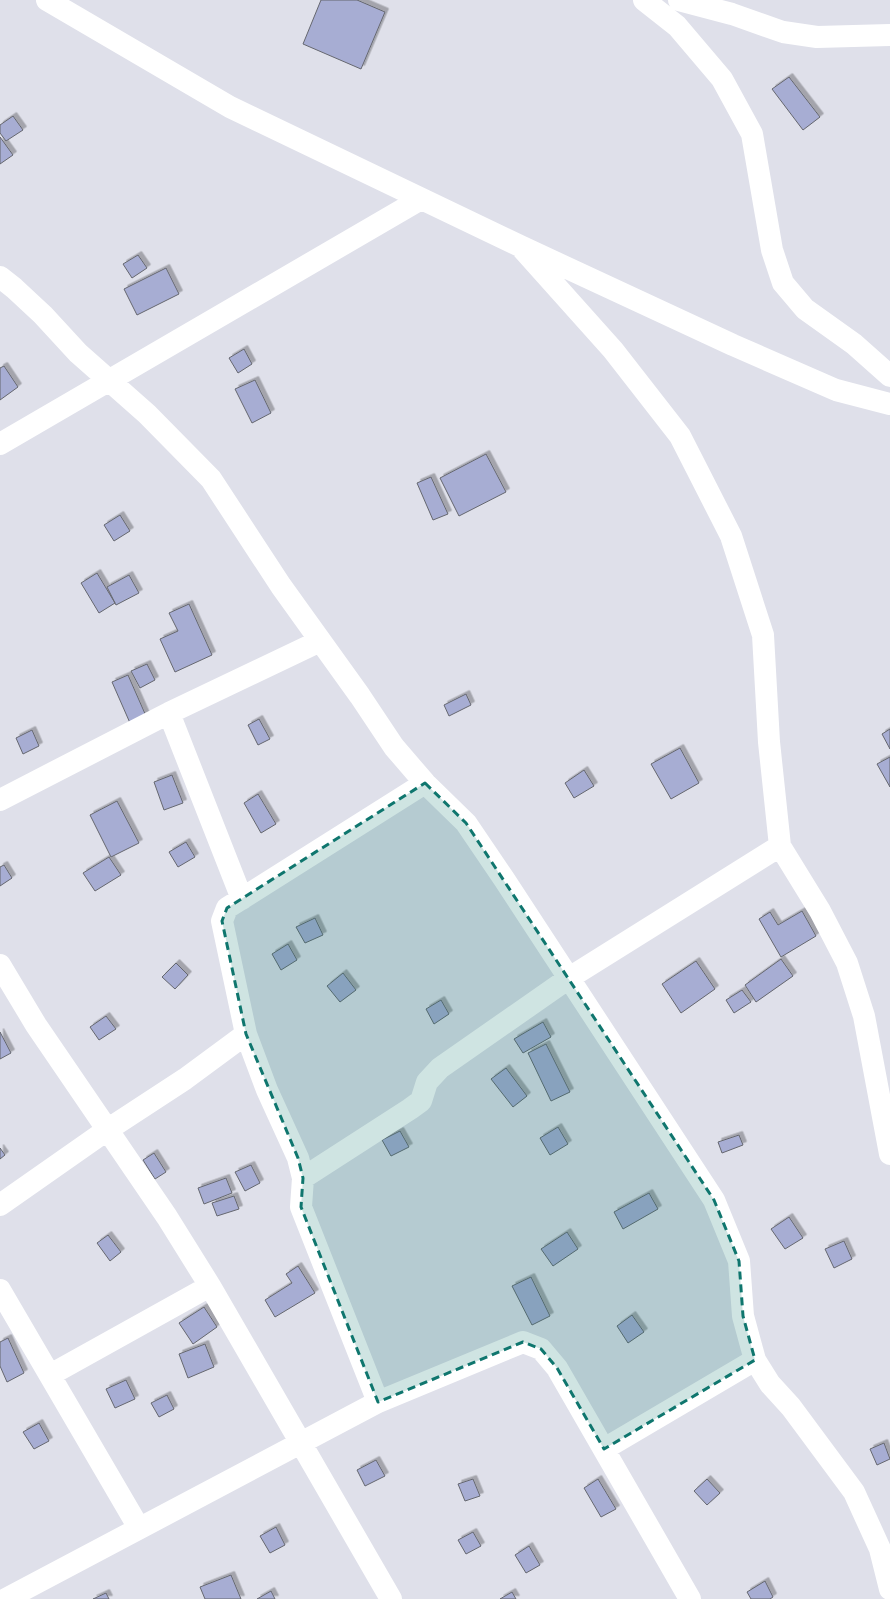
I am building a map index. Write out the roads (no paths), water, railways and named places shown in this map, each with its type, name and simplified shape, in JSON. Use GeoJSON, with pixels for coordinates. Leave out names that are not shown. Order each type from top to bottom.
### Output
{"type":"FeatureCollection","features":[{"type":"Feature","properties":{"kind":"street"},"geometry":{"type":"LineString","coordinates":[[47,0],[230,106],[421,199],[733,345],[836,390],[890,404]]}},
{"type":"Feature","properties":{"kind":"street"},"geometry":{"type":"LineString","coordinates":[[644,0],[677,26],[722,79],[752,134],[772,250],[783,283],[805,309],[854,344],[890,376]]}},
{"type":"Feature","properties":{"kind":"street"},"geometry":{"type":"LineString","coordinates":[[679,0],[732,14],[783,32],[817,37],[890,35]]}},
{"type":"Feature","properties":{"kind":"street"},"geometry":{"type":"LineString","coordinates":[[0,444],[421,199]]}},
{"type":"Feature","properties":{"kind":"street"},"geometry":{"type":"LineString","coordinates":[[520,246],[613,350],[680,436],[731,536],[763,635],[769,742],[780,846],[820,911],[847,963],[864,1016],[890,1154]]}},
{"type":"Feature","properties":{"kind":"street"},"geometry":{"type":"LineString","coordinates":[[0,277],[43,315],[78,353],[147,414],[211,479],[281,586],[394,746],[425,783],[466,823],[714,1200],[739,1261],[743,1316],[755,1360],[770,1384],[791,1407],[854,1492],[880,1549],[890,1589]]}},
{"type":"Feature","properties":{"kind":"street"},"geometry":{"type":"LineString","coordinates":[[0,800],[168,713],[320,641]]}},
{"type":"Feature","properties":{"kind":"street"},"geometry":{"type":"LineString","coordinates":[[168,713],[242,899]]}},
{"type":"Feature","properties":{"kind":"street"},"geometry":{"type":"LineString","coordinates":[[378,1402],[300,1207],[303,1178],[298,1158],[267,1090],[246,1034],[222,921],[227,908],[425,783]]}},
{"type":"Feature","properties":{"kind":"street"},"geometry":{"type":"LineString","coordinates":[[303,1178],[421,1101],[427,1082],[440,1068],[569,978],[780,846]]}},
{"type":"Feature","properties":{"kind":"street"},"geometry":{"type":"LineString","coordinates":[[0,965],[36,1025],[167,1217],[210,1286],[391,1599]]}},
{"type":"Feature","properties":{"kind":"street"},"geometry":{"type":"LineString","coordinates":[[0,1205],[107,1130],[185,1079],[246,1034]]}},
{"type":"Feature","properties":{"kind":"street"},"geometry":{"type":"LineString","coordinates":[[50,1375],[210,1286]]}},
{"type":"Feature","properties":{"kind":"street"},"geometry":{"type":"LineString","coordinates":[[0,1290],[139,1528]]}},
{"type":"Feature","properties":{"kind":"street"},"geometry":{"type":"LineString","coordinates":[[6,1599],[378,1402],[523,1342],[541,1349],[557,1368],[690,1599]]}},
{"type":"Feature","properties":{"kind":"street"},"geometry":{"type":"LineString","coordinates":[[604,1449],[755,1360]]}}]}
